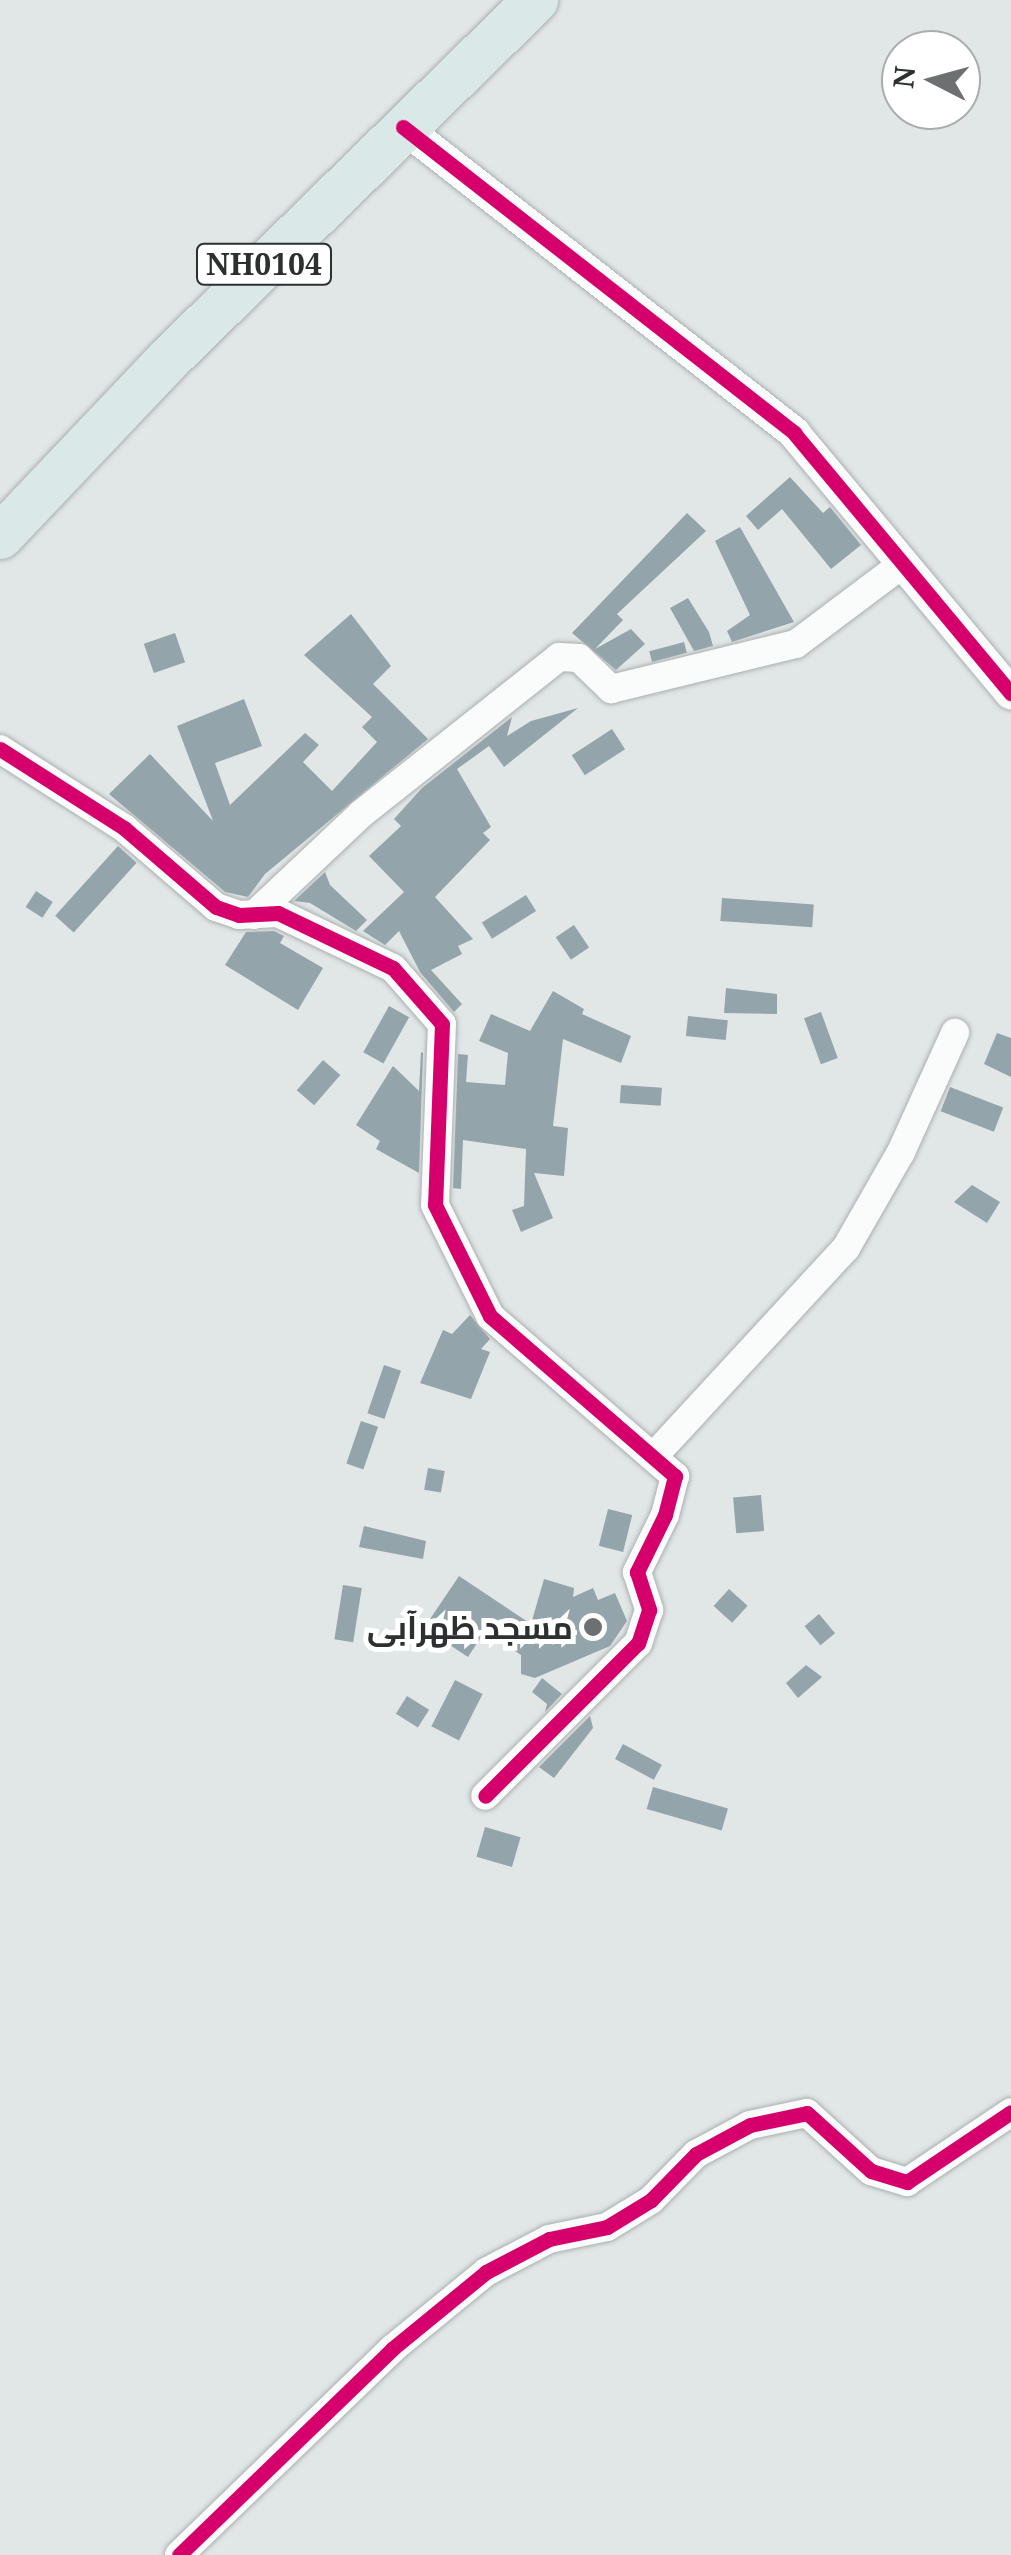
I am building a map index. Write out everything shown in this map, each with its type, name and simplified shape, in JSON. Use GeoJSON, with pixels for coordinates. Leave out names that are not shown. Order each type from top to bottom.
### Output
{"type":"FeatureCollection","features":[{"type":"Feature","properties":{"kind":"highway","name":"NH0104"},"geometry":{"type":"LineString","coordinates":[[0,536],[403,127],[535,0]]}},
{"type":"Feature","properties":{"kind":"street"},"geometry":{"type":"LineString","coordinates":[[403,127],[794,433],[1011,694]]}},
{"type":"Feature","properties":{"kind":"street"},"geometry":{"type":"LineString","coordinates":[[254,915],[376,802],[560,657],[579,658],[611,689],[796,644],[904,564]]}},
{"type":"Feature","properties":{"kind":"street"},"geometry":{"type":"LineString","coordinates":[[0,749],[124,828],[216,907],[254,915],[278,913],[393,968],[442,1024],[434,1205],[490,1316],[675,1476],[665,1515],[636,1572],[649,1610],[638,1643],[485,1796]]}},
{"type":"Feature","properties":{"kind":"street"},"geometry":{"type":"LineString","coordinates":[[653,1457],[846,1248],[901,1152],[955,1033]]}},
{"type":"Feature","properties":{"kind":"street"},"geometry":{"type":"LineString","coordinates":[[179,2555],[392,2348],[486,2272],[549,2239],[607,2227],[651,2200],[696,2154],[750,2125],[807,2113],[871,2172],[906,2182],[1011,2112]]}},
{"type":"Feature","properties":{"kind":"building"},"geometry":{"type":"Polygon","coordinates":[[[790,477],[823,513],[830,507],[861,545],[831,569],[782,509],[758,530],[746,516],[790,477]]]}},
{"type":"Feature","properties":{"kind":"building"},"geometry":{"type":"Polygon","coordinates":[[[687,513],[706,531],[617,614],[623,620],[595,649],[631,629],[645,644],[616,670],[572,633],[687,513]]]}},
{"type":"Feature","properties":{"kind":"building"},"geometry":{"type":"Polygon","coordinates":[[[740,527],[794,622],[732,642],[727,631],[750,615],[715,541],[740,527]]]}},
{"type":"Feature","properties":{"kind":"building"},"geometry":{"type":"Polygon","coordinates":[[[688,598],[713,646],[694,651],[670,608],[688,598]]]}},
{"type":"Feature","properties":{"kind":"building"},"geometry":{"type":"Polygon","coordinates":[[[351,614],[391,666],[373,684],[428,739],[265,874],[248,897],[225,892],[109,794],[150,754],[213,821],[177,726],[244,699],[262,746],[215,763],[230,805],[305,733],[319,745],[303,762],[332,791],[377,742],[362,727],[372,717],[304,655],[351,614]]]}},
{"type":"Feature","properties":{"kind":"building"},"geometry":{"type":"Polygon","coordinates":[[[175,633],[185,662],[154,673],[144,644],[175,633]]]}},
{"type":"Feature","properties":{"kind":"building"},"geometry":{"type":"Polygon","coordinates":[[[684,642],[687,653],[652,662],[649,651],[684,642]]]}},
{"type":"Feature","properties":{"kind":"building"},"geometry":{"type":"Polygon","coordinates":[[[578,708],[504,767],[489,746],[457,769],[491,827],[483,833],[490,840],[435,897],[473,939],[458,946],[462,954],[431,970],[462,1004],[454,1012],[420,972],[399,931],[385,945],[363,931],[404,892],[369,856],[401,826],[394,819],[422,788],[512,717],[507,736],[531,721],[578,708]]]}},
{"type":"Feature","properties":{"kind":"building"},"geometry":{"type":"Polygon","coordinates":[[[612,729],[625,749],[585,775],[572,755],[612,729]]]}},
{"type":"Feature","properties":{"kind":"building"},"geometry":{"type":"Polygon","coordinates":[[[118,846],[137,863],[74,933],[55,916],[118,846]]]}},
{"type":"Feature","properties":{"kind":"building"},"geometry":{"type":"Polygon","coordinates":[[[325,872],[330,885],[367,920],[356,931],[310,903],[294,901],[325,872]]]}},
{"type":"Feature","properties":{"kind":"building"},"geometry":{"type":"Polygon","coordinates":[[[36,891],[53,902],[42,918],[26,907],[36,891]]]}},
{"type":"Feature","properties":{"kind":"building"},"geometry":{"type":"Polygon","coordinates":[[[526,895],[536,911],[492,939],[482,923],[526,895]]]}},
{"type":"Feature","properties":{"kind":"building"},"geometry":{"type":"Polygon","coordinates":[[[722,898],[814,904],[812,927],[720,921],[722,898]]]}},
{"type":"Feature","properties":{"kind":"building"},"geometry":{"type":"Polygon","coordinates":[[[574,925],[589,947],[571,960],[556,937],[574,925]]]}},
{"type":"Feature","properties":{"kind":"building"},"geometry":{"type":"Polygon","coordinates":[[[274,931],[284,936],[280,943],[323,968],[298,1010],[225,965],[246,932],[274,931]]]}},
{"type":"Feature","properties":{"kind":"building"},"geometry":{"type":"Polygon","coordinates":[[[726,988],[777,994],[777,1014],[724,1013],[726,988]]]}},
{"type":"Feature","properties":{"kind":"building"},"geometry":{"type":"Polygon","coordinates":[[[553,991],[584,1009],[582,1014],[631,1036],[621,1063],[563,1039],[553,1126],[568,1128],[564,1176],[534,1173],[553,1218],[521,1232],[512,1210],[524,1206],[526,1149],[463,1140],[461,1189],[453,1188],[458,1054],[468,1055],[466,1082],[505,1085],[508,1053],[479,1041],[491,1014],[530,1031],[553,991]]]}},
{"type":"Feature","properties":{"kind":"building"},"geometry":{"type":"Polygon","coordinates":[[[389,1006],[409,1017],[383,1064],[363,1052],[389,1006]]]}},
{"type":"Feature","properties":{"kind":"building"},"geometry":{"type":"Polygon","coordinates":[[[821,1012],[838,1058],[821,1064],[804,1018],[821,1012]]]}},
{"type":"Feature","properties":{"kind":"building"},"geometry":{"type":"Polygon","coordinates":[[[688,1016],[728,1020],[726,1040],[686,1036],[688,1016]]]}},
{"type":"Feature","properties":{"kind":"building"},"geometry":{"type":"Polygon","coordinates":[[[997,1033],[1011,1038],[1011,1077],[984,1064],[997,1033]]]}},
{"type":"Feature","properties":{"kind":"building"},"geometry":{"type":"Polygon","coordinates":[[[421,1052],[419,1173],[376,1149],[380,1141],[356,1125],[393,1066],[419,1091],[421,1052]]]}},
{"type":"Feature","properties":{"kind":"building"},"geometry":{"type":"Polygon","coordinates":[[[323,1060],[340,1075],[314,1105],[297,1090],[323,1060]]]}},
{"type":"Feature","properties":{"kind":"building"},"geometry":{"type":"Polygon","coordinates":[[[621,1085],[662,1088],[661,1106],[620,1103],[621,1085]]]}},
{"type":"Feature","properties":{"kind":"building"},"geometry":{"type":"Polygon","coordinates":[[[950,1087],[1003,1107],[994,1132],[941,1111],[950,1087]]]}},
{"type":"Feature","properties":{"kind":"building"},"geometry":{"type":"Polygon","coordinates":[[[972,1185],[1000,1202],[987,1223],[954,1202],[972,1185]]]}},
{"type":"Feature","properties":{"kind":"building"},"geometry":{"type":"Polygon","coordinates":[[[470,1315],[490,1339],[481,1349],[490,1352],[471,1399],[420,1383],[443,1330],[452,1334],[470,1315]]]}},
{"type":"Feature","properties":{"kind":"building"},"geometry":{"type":"Polygon","coordinates":[[[384,1365],[401,1371],[384,1419],[367,1413],[384,1365]]]}},
{"type":"Feature","properties":{"kind":"building"},"geometry":{"type":"Polygon","coordinates":[[[361,1421],[378,1427],[363,1469],[346,1464],[361,1421]]]}},
{"type":"Feature","properties":{"kind":"building"},"geometry":{"type":"Polygon","coordinates":[[[428,1468],[445,1471],[441,1493],[424,1490],[428,1468]]]}},
{"type":"Feature","properties":{"kind":"building"},"geometry":{"type":"Polygon","coordinates":[[[761,1495],[764,1531],[736,1533],[733,1497],[761,1495]]]}},
{"type":"Feature","properties":{"kind":"building"},"geometry":{"type":"Polygon","coordinates":[[[608,1509],[632,1515],[623,1552],[599,1546],[608,1509]]]}},
{"type":"Feature","properties":{"kind":"building"},"geometry":{"type":"Polygon","coordinates":[[[364,1526],[426,1541],[423,1559],[359,1547],[364,1526]]]}},
{"type":"Feature","properties":{"kind":"building"},"geometry":{"type":"Polygon","coordinates":[[[459,1576],[531,1624],[544,1579],[574,1588],[573,1597],[593,1588],[598,1600],[615,1593],[627,1621],[610,1646],[535,1678],[521,1674],[521,1655],[485,1631],[468,1657],[424,1628],[459,1576]]]}},
{"type":"Feature","properties":{"kind":"building"},"geometry":{"type":"Polygon","coordinates":[[[343,1585],[362,1588],[353,1642],[334,1639],[343,1585]]]}},
{"type":"Feature","properties":{"kind":"building"},"geometry":{"type":"Polygon","coordinates":[[[729,1589],[748,1606],[732,1623],[714,1606],[729,1589]]]}},
{"type":"Feature","properties":{"kind":"building"},"geometry":{"type":"Polygon","coordinates":[[[819,1614],[835,1633],[821,1645],[804,1626],[819,1614]]]}},
{"type":"Feature","properties":{"kind":"building"},"geometry":{"type":"Polygon","coordinates":[[[806,1665],[822,1677],[798,1698],[786,1683],[806,1665]]]}},
{"type":"Feature","properties":{"kind":"building"},"geometry":{"type":"Polygon","coordinates":[[[542,1678],[562,1694],[545,1712],[547,1704],[532,1692],[542,1678]]]}},
{"type":"Feature","properties":{"kind":"building"},"geometry":{"type":"Polygon","coordinates":[[[455,1680],[483,1694],[459,1740],[431,1726],[455,1680]]]}},
{"type":"Feature","properties":{"kind":"building"},"geometry":{"type":"Polygon","coordinates":[[[407,1696],[429,1710],[418,1728],[396,1714],[407,1696]]]}},
{"type":"Feature","properties":{"kind":"building"},"geometry":{"type":"Polygon","coordinates":[[[590,1716],[593,1728],[554,1778],[539,1767],[590,1716]]]}},
{"type":"Feature","properties":{"kind":"building"},"geometry":{"type":"Polygon","coordinates":[[[623,1744],[662,1765],[654,1780],[615,1759],[623,1744]]]}},
{"type":"Feature","properties":{"kind":"building"},"geometry":{"type":"Polygon","coordinates":[[[653,1787],[728,1808],[722,1831],[647,1809],[653,1787]]]}},
{"type":"Feature","properties":{"kind":"building"},"geometry":{"type":"Polygon","coordinates":[[[485,1827],[521,1837],[512,1867],[476,1857],[485,1827]]]}},
{"type":"Feature","properties":{"kind":"cycle path"},"geometry":{"type":"LineString","coordinates":[[403,127],[794,433],[1011,693]]}},
{"type":"Feature","properties":{"kind":"cycle path"},"geometry":{"type":"LineString","coordinates":[[0,749],[124,828],[216,907],[239,915],[278,913],[393,968],[442,1024],[435,1205],[490,1316],[675,1476],[665,1515],[637,1572],[649,1610],[638,1643],[485,1796]]}},
{"type":"Feature","properties":{"kind":"cycle path"},"geometry":{"type":"LineString","coordinates":[[179,2555],[392,2349],[486,2272],[549,2239],[607,2227],[651,2200],[696,2154],[750,2125],[807,2113],[871,2171],[907,2182],[1011,2112]]}},
{"type":"Feature","properties":{"kind":"place","name":"مسجد ظهرآبی"},"geometry":{"type":"Point","coordinates":[593,1627]}}]}
